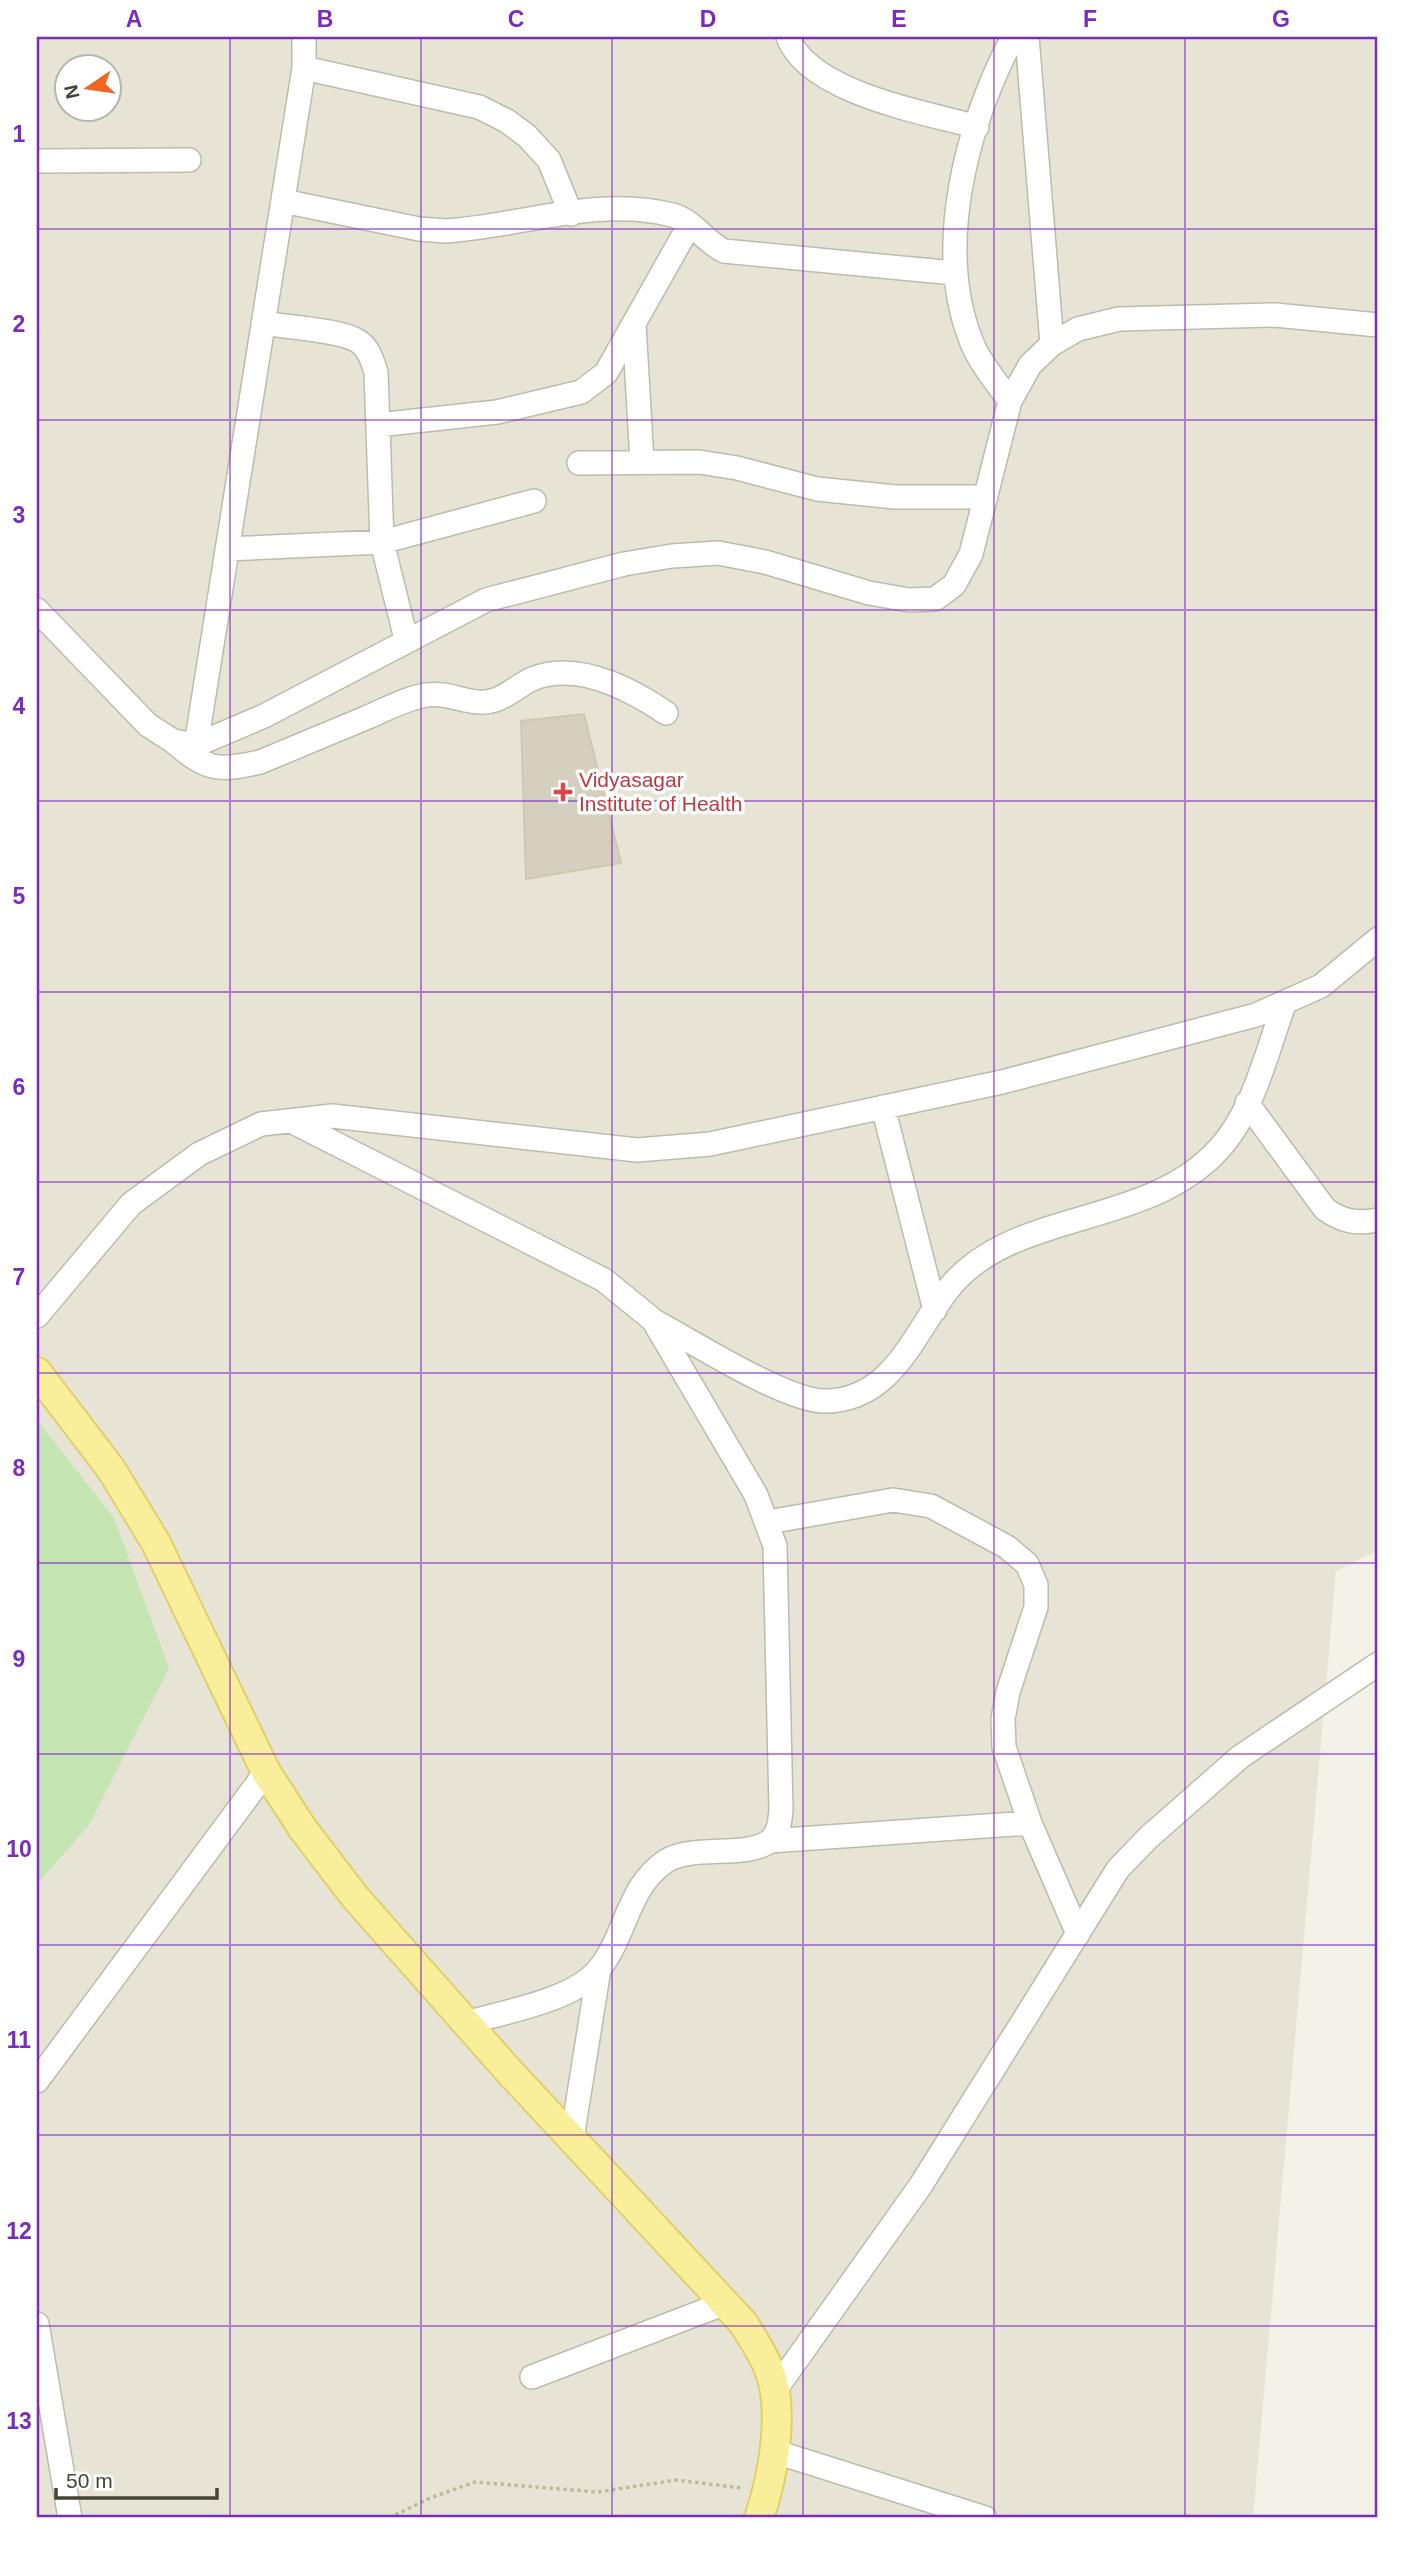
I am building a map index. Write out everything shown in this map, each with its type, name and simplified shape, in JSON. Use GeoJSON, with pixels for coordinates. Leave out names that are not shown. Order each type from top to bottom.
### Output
{"type":"FeatureCollection","features":[{"type":"Feature","properties":{"kind":"main road"},"geometry":{"type":"LineString","coordinates":[[37,1372],[111,1469],[156,1543],[266,1772],[303,1829],[355,1897],[466,2022],[744,2324],[769,2369],[777,2418],[768,2491],[759,2518]]}},
{"type":"Feature","properties":{"kind":"street"},"geometry":{"type":"LineString","coordinates":[[185,743],[227,549],[304,68],[304,37]]}},
{"type":"Feature","properties":{"kind":"street"},"geometry":{"type":"LineString","coordinates":[[788,37],[801,58],[830,81],[977,127]]}},
{"type":"Feature","properties":{"kind":"street"},"geometry":{"type":"LineString","coordinates":[[1010,401],[973,346],[960,309],[954,273],[954,241],[961,190],[977,127],[994,73],[1013,37]]}},
{"type":"Feature","properties":{"kind":"street"},"geometry":{"type":"LineString","coordinates":[[1027,37],[1052,344]]}},
{"type":"Feature","properties":{"kind":"street"},"geometry":{"type":"LineString","coordinates":[[304,68],[479,107],[507,121],[527,136],[549,160],[571,214]]}},
{"type":"Feature","properties":{"kind":"street"},"geometry":{"type":"LineString","coordinates":[[37,162],[189,160]]}},
{"type":"Feature","properties":{"kind":"street"},"geometry":{"type":"LineString","coordinates":[[283,201],[433,230],[478,229],[626,208],[674,215],[690,223],[712,246],[724,251],[954,273]]}},
{"type":"Feature","properties":{"kind":"street"},"geometry":{"type":"LineString","coordinates":[[378,425],[497,412],[581,392],[606,373],[690,223]]}},
{"type":"Feature","properties":{"kind":"street"},"geometry":{"type":"LineString","coordinates":[[185,743],[264,716],[406,639],[486,600],[546,582],[672,556],[718,553],[765,562],[869,593],[909,600],[936,599],[954,585],[971,554],[1010,401],[1030,365],[1052,344],[1078,329],[1119,319],[1275,315],[1378,325]]}},
{"type":"Feature","properties":{"kind":"street"},"geometry":{"type":"LineString","coordinates":[[263,323],[357,340],[370,353],[376,372],[382,542],[406,639]]}},
{"type":"Feature","properties":{"kind":"street"},"geometry":{"type":"LineString","coordinates":[[634,324],[642,462]]}},
{"type":"Feature","properties":{"kind":"street"},"geometry":{"type":"LineString","coordinates":[[579,463],[699,463],[737,468],[817,489],[853,493],[986,497]]}},
{"type":"Feature","properties":{"kind":"street"},"geometry":{"type":"LineString","coordinates":[[227,549],[382,542],[534,501]]}},
{"type":"Feature","properties":{"kind":"street"},"geometry":{"type":"LineString","coordinates":[[37,610],[148,725],[185,743],[195,760],[209,767],[241,766],[260,762],[413,698],[448,694],[481,702],[495,700],[534,678],[554,673],[573,674],[609,683],[640,695],[666,713]]}},
{"type":"Feature","properties":{"kind":"street"},"geometry":{"type":"LineString","coordinates":[[37,1316],[131,1204],[200,1154],[261,1124],[332,1116],[637,1150],[710,1144],[1135,1049],[1256,1015],[1321,986],[1378,939]]}},
{"type":"Feature","properties":{"kind":"street"},"geometry":{"type":"LineString","coordinates":[[291,1121],[604,1280],[653,1320],[788,1392],[821,1401],[848,1397],[876,1385],[901,1362],[947,1290],[974,1265],[1003,1246],[1171,1189],[1195,1172],[1219,1149],[1239,1122],[1285,1002]]}},
{"type":"Feature","properties":{"kind":"street"},"geometry":{"type":"LineString","coordinates":[[1247,1103],[1325,1209],[1338,1218],[1355,1223],[1378,1220]]}},
{"type":"Feature","properties":{"kind":"street"},"geometry":{"type":"LineString","coordinates":[[883,1107],[935,1310]]}},
{"type":"Feature","properties":{"kind":"street"},"geometry":{"type":"LineString","coordinates":[[653,1320],[756,1494],[775,1546],[781,1810],[778,1829],[769,1841]]}},
{"type":"Feature","properties":{"kind":"street"},"geometry":{"type":"LineString","coordinates":[[768,1522],[892,1500],[911,1501],[931,1506],[1007,1547],[1027,1564],[1036,1586],[1036,1606],[1008,1692],[1003,1719],[1004,1747],[1030,1823],[1078,1934]]}},
{"type":"Feature","properties":{"kind":"street"},"geometry":{"type":"LineString","coordinates":[[773,2393],[921,2185],[1118,1869],[1149,1837],[1240,1757],[1378,1664]]}},
{"type":"Feature","properties":{"kind":"street"},"geometry":{"type":"LineString","coordinates":[[37,2081],[266,1772]]}},
{"type":"Feature","properties":{"kind":"street"},"geometry":{"type":"LineString","coordinates":[[572,2138],[599,1969],[636,1892],[648,1876],[669,1859],[769,1841],[1030,1823]]}},
{"type":"Feature","properties":{"kind":"street"},"geometry":{"type":"LineString","coordinates":[[466,2022],[562,1993],[580,1985],[599,1969]]}},
{"type":"Feature","properties":{"kind":"street"},"geometry":{"type":"LineString","coordinates":[[532,2377],[725,2303]]}},
{"type":"Feature","properties":{"kind":"street"},"geometry":{"type":"LineString","coordinates":[[37,2323],[70,2518]]}},
{"type":"Feature","properties":{"kind":"street"},"geometry":{"type":"LineString","coordinates":[[773,2451],[985,2518]]}},
{"type":"Feature","properties":{"kind":"path"},"geometry":{"type":"LineString","coordinates":[[389,2518],[430,2498],[475,2482],[598,2493],[676,2480],[768,2491]]}},
{"type":"Feature","properties":{"kind":"shaded area"},"geometry":{"type":"Polygon","coordinates":[[[37,37],[1378,37],[1378,1550],[1336,1571],[1253,2518],[37,2518],[37,37]]]}},
{"type":"Feature","properties":{"kind":"green space"},"geometry":{"type":"Polygon","coordinates":[[[37,1420],[114,1518],[169,1668],[89,1825],[37,1884],[37,1420]]]}},
{"type":"Feature","properties":{"kind":"building","name":"Vidyasagar Institute of Health"},"geometry":{"type":"Polygon","coordinates":[[[584,714],[621,863],[526,879],[521,721],[584,714]]]}},
{"type":"Feature","properties":{"kind":"place","name":"Vidyasagar Institute of Health"},"geometry":{"type":"Point","coordinates":[563,792]}}]}
